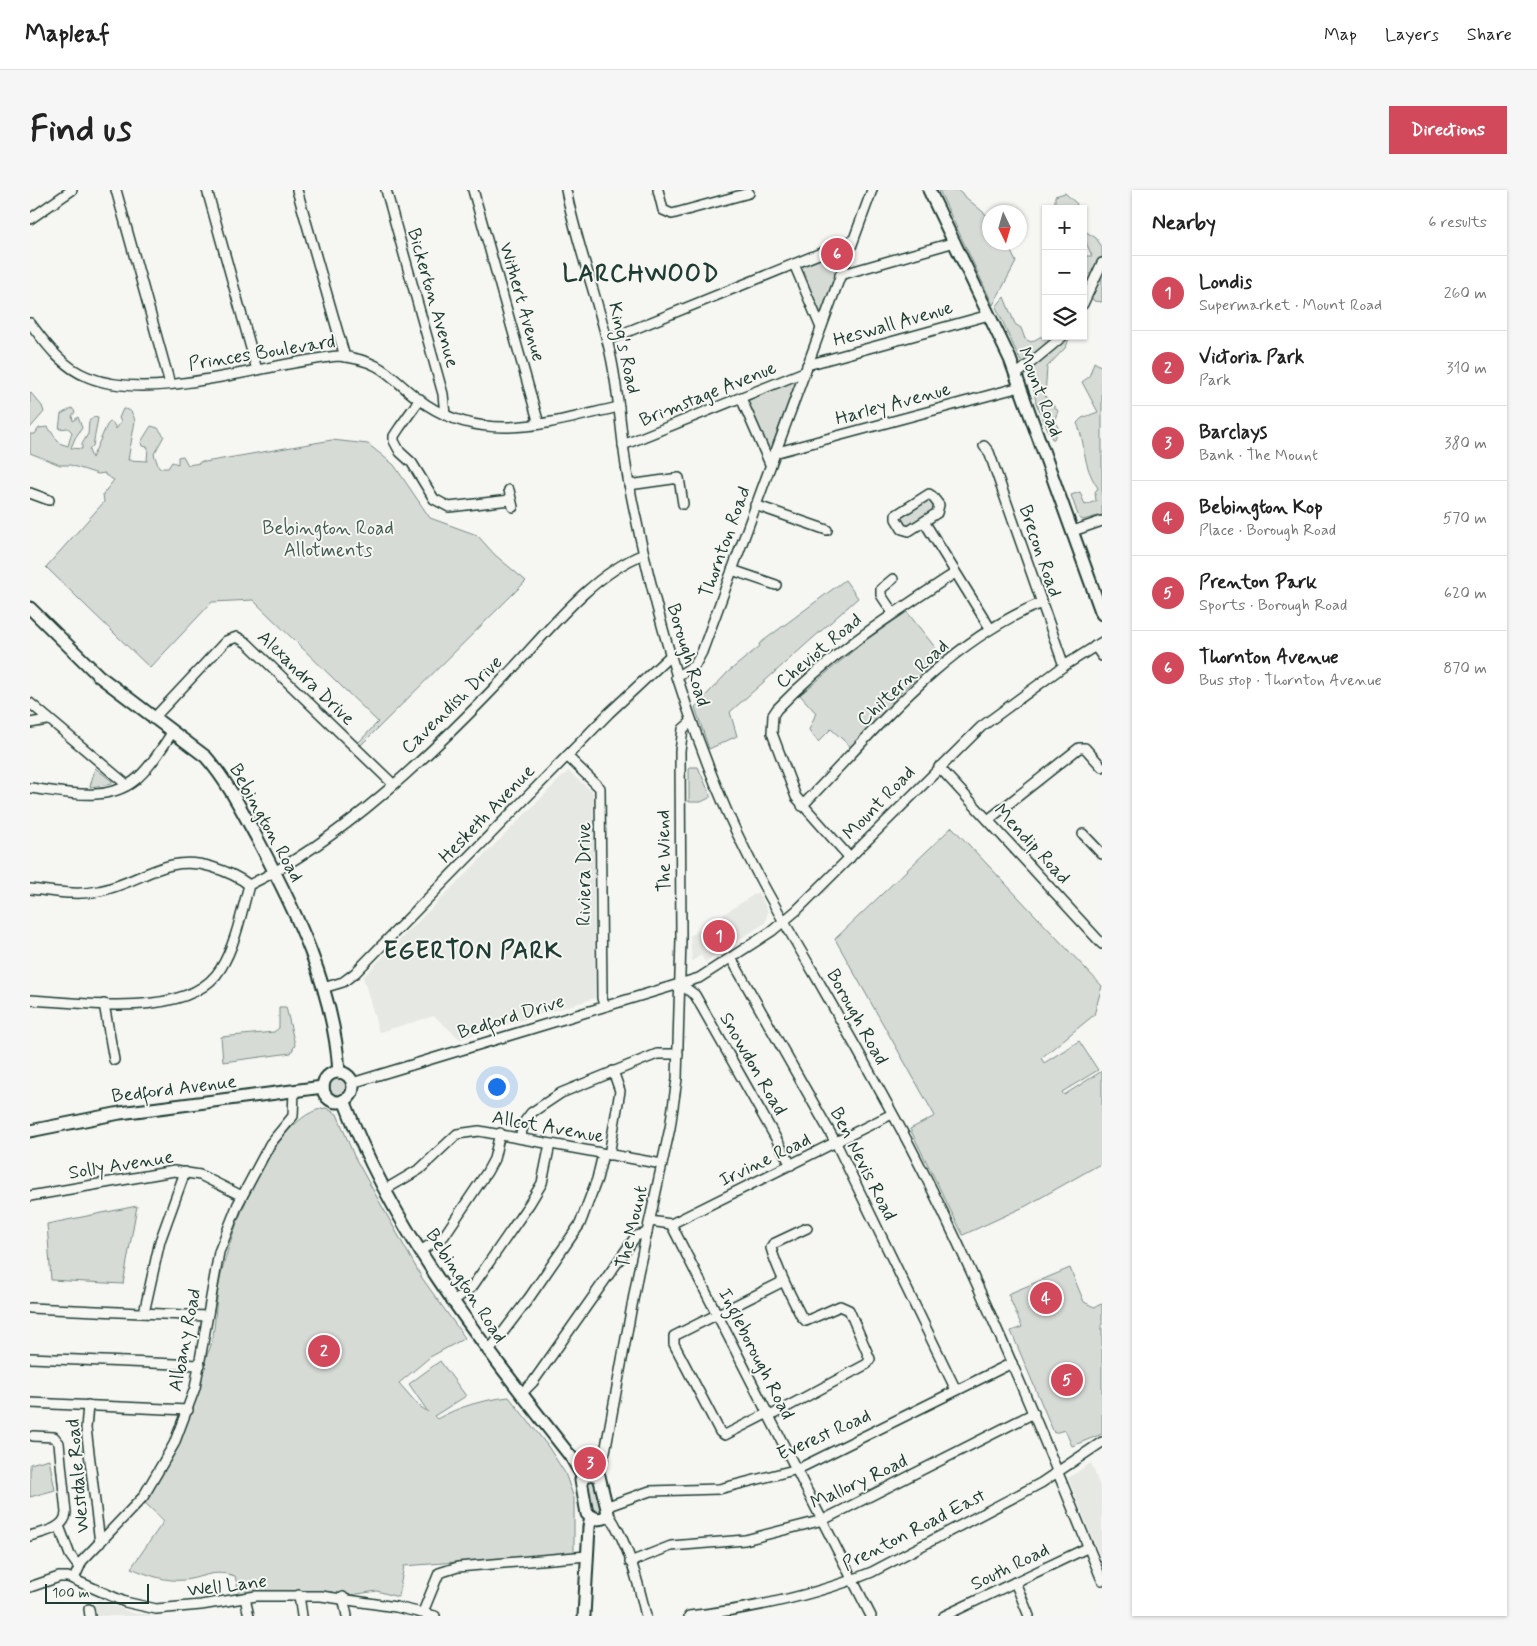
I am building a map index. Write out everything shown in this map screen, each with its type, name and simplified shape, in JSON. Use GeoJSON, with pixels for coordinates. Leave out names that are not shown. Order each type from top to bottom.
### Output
{"type":"FeatureCollection","features":[{"type":"Feature","properties":{"kind":"main road","name":"Mount Road"},"geometry":{"type":"LineString","coordinates":[[929,190],[989,314],[1016,375],[1102,614]]}},
{"type":"Feature","properties":{"kind":"main road","name":"Bebington Road"},"geometry":{"type":"LineString","coordinates":[[30,608],[99,676],[153,719],[206,757],[218,770],[232,792],[292,906],[323,988],[335,1032],[339,1072]]}},
{"type":"Feature","properties":{"kind":"main road"},"geometry":{"type":"LineString","coordinates":[[339,1072],[348,1076],[352,1083],[351,1094],[344,1100],[331,1100],[325,1095],[323,1088],[328,1075],[339,1072]]}},
{"type":"Feature","properties":{"kind":"main road","name":"Bedford Avenue"},"geometry":{"type":"LineString","coordinates":[[30,1132],[120,1113],[323,1088]]}},
{"type":"Feature","properties":{"kind":"main road","name":"Bebington Road"},"geometry":{"type":"LineString","coordinates":[[344,1100],[363,1146],[420,1251],[452,1302],[488,1352],[571,1457],[583,1477]]}},
{"type":"Feature","properties":{"kind":"main road"},"geometry":{"type":"LineString","coordinates":[[588,1474],[598,1476],[602,1484],[608,1510],[597,1519],[587,1514],[581,1480],[583,1477],[588,1474]]}},
{"type":"Feature","properties":{"kind":"main road"},"geometry":{"type":"LineString","coordinates":[[584,1616],[591,1517]]}},
{"type":"Feature","properties":{"kind":"street"},"geometry":{"type":"LineString","coordinates":[[30,219],[72,190]]}},
{"type":"Feature","properties":{"kind":"street"},"geometry":{"type":"LineString","coordinates":[[116,190],[170,384]]}},
{"type":"Feature","properties":{"kind":"street"},"geometry":{"type":"LineString","coordinates":[[207,190],[257,370]]}},
{"type":"Feature","properties":{"kind":"street"},"geometry":{"type":"LineString","coordinates":[[297,190],[345,357]]}},
{"type":"Feature","properties":{"kind":"street","name":"Bickerton Avenue"},"geometry":{"type":"LineString","coordinates":[[386,190],[443,394],[445,415]]}},
{"type":"Feature","properties":{"kind":"street","name":"Withert Avenue"},"geometry":{"type":"LineString","coordinates":[[473,190],[539,424]]}},
{"type":"Feature","properties":{"kind":"street","name":"King's Road"},"geometry":{"type":"LineString","coordinates":[[566,190],[571,214],[595,292],[607,340],[620,407],[624,457]]}},
{"type":"Feature","properties":{"kind":"street"},"geometry":{"type":"LineString","coordinates":[[658,190],[663,210],[672,214],[749,194]]}},
{"type":"Feature","properties":{"kind":"street","name":"Thornton Road"},"geometry":{"type":"LineString","coordinates":[[676,678],[695,665],[872,190]]}},
{"type":"Feature","properties":{"kind":"street"},"geometry":{"type":"LineString","coordinates":[[607,340],[853,240]]}},
{"type":"Feature","properties":{"kind":"street"},"geometry":{"type":"LineString","coordinates":[[840,275],[955,242]]}},
{"type":"Feature","properties":{"kind":"street"},"geometry":{"type":"LineString","coordinates":[[1087,295],[1102,263]]}},
{"type":"Feature","properties":{"kind":"street"},"geometry":{"type":"LineString","coordinates":[[794,264],[821,328]]}},
{"type":"Feature","properties":{"kind":"street","name":"Heswall Avenue"},"geometry":{"type":"LineString","coordinates":[[806,369],[989,314]]}},
{"type":"Feature","properties":{"kind":"street","name":"Princes Boulevard"},"geometry":{"type":"LineString","coordinates":[[30,323],[50,349],[69,367],[88,378],[114,384],[144,386],[170,384],[323,357],[345,357],[355,358],[381,367],[420,400],[445,415],[470,425],[507,429],[620,407]]}},
{"type":"Feature","properties":{"kind":"street"},"geometry":{"type":"LineString","coordinates":[[1016,375],[1058,340]]}},
{"type":"Feature","properties":{"kind":"street","name":"Brimstage Avenue"},"geometry":{"type":"LineString","coordinates":[[623,445],[741,398],[806,369]]}},
{"type":"Feature","properties":{"kind":"street","name":"Harley Avenue"},"geometry":{"type":"LineString","coordinates":[[774,453],[1020,387]]}},
{"type":"Feature","properties":{"kind":"street"},"geometry":{"type":"LineString","coordinates":[[741,398],[770,464]]}},
{"type":"Feature","properties":{"kind":"street"},"geometry":{"type":"LineString","coordinates":[[420,400],[400,427],[394,441],[400,452],[412,463],[434,499],[449,507],[511,499]]}},
{"type":"Feature","properties":{"kind":"street","name":"Brecon Road"},"geometry":{"type":"LineString","coordinates":[[984,446],[995,469],[1064,666]]}},
{"type":"Feature","properties":{"kind":"street","name":"Borough Road"},"geometry":{"type":"LineString","coordinates":[[624,457],[644,554],[676,678],[691,722],[732,825],[892,1114],[951,1229],[1034,1413],[1102,1580]]}},
{"type":"Feature","properties":{"kind":"street"},"geometry":{"type":"LineString","coordinates":[[629,485],[679,478],[684,504]]}},
{"type":"Feature","properties":{"kind":"street"},"geometry":{"type":"LineString","coordinates":[[40,497],[44,488]]}},
{"type":"Feature","properties":{"kind":"street"},"geometry":{"type":"LineString","coordinates":[[30,493],[49,500]]}},
{"type":"Feature","properties":{"kind":"street"},"geometry":{"type":"LineString","coordinates":[[929,494],[935,499],[938,511],[925,523],[906,531],[899,524],[896,514],[929,494]]}},
{"type":"Feature","properties":{"kind":"street"},"geometry":{"type":"LineString","coordinates":[[755,505],[827,530]]}},
{"type":"Feature","properties":{"kind":"street"},"geometry":{"type":"LineString","coordinates":[[1073,531],[1102,521]]}},
{"type":"Feature","properties":{"kind":"street"},"geometry":{"type":"LineString","coordinates":[[925,523],[990,628]]}},
{"type":"Feature","properties":{"kind":"street","name":"Cavendish Drive"},"geometry":{"type":"LineString","coordinates":[[275,873],[334,831],[393,784],[482,701],[583,595],[610,571],[626,561],[644,554]]}},
{"type":"Feature","properties":{"kind":"street"},"geometry":{"type":"LineString","coordinates":[[732,570],[776,585]]}},
{"type":"Feature","properties":{"kind":"street","name":"Cheviot Road"},"geometry":{"type":"LineString","coordinates":[[850,858],[796,797],[772,733],[773,715],[816,670],[893,613],[955,573]]}},
{"type":"Feature","properties":{"kind":"street"},"geometry":{"type":"LineString","coordinates":[[893,579],[881,589],[881,595],[893,613]]}},
{"type":"Feature","properties":{"kind":"street","name":"Chiltern Road"},"geometry":{"type":"LineString","coordinates":[[802,806],[901,701],[937,669],[990,628],[1041,603]]}},
{"type":"Feature","properties":{"kind":"street","name":"Alexandra Drive"},"geometry":{"type":"LineString","coordinates":[[153,719],[226,642],[237,637],[247,643],[393,784]]}},
{"type":"Feature","properties":{"kind":"street"},"geometry":{"type":"LineString","coordinates":[[1098,644],[1102,656]]}},
{"type":"Feature","properties":{"kind":"street","name":"Mount Road"},"geometry":{"type":"LineString","coordinates":[[680,984],[702,977],[784,921],[850,858],[939,767],[998,713],[1098,644]]}},
{"type":"Feature","properties":{"kind":"street","name":"Hesketh Avenue"},"geometry":{"type":"LineString","coordinates":[[323,988],[343,982],[355,973],[567,756],[670,656]]}},
{"type":"Feature","properties":{"kind":"street"},"geometry":{"type":"LineString","coordinates":[[30,704],[127,786]]}},
{"type":"Feature","properties":{"kind":"street"},"geometry":{"type":"LineString","coordinates":[[30,723],[47,720]]}},
{"type":"Feature","properties":{"kind":"street","name":"The Wiend"},"geometry":{"type":"LineString","coordinates":[[680,984],[680,751],[683,728],[691,722]]}},
{"type":"Feature","properties":{"kind":"street"},"geometry":{"type":"LineString","coordinates":[[30,788],[97,794],[111,792],[127,786],[145,770],[172,732]]}},
{"type":"Feature","properties":{"kind":"street"},"geometry":{"type":"LineString","coordinates":[[988,820],[1079,748],[1085,748],[1102,767]]}},
{"type":"Feature","properties":{"kind":"street","name":"Riviera Drive"},"geometry":{"type":"LineString","coordinates":[[567,756],[600,788],[602,998],[604,1005]]}},
{"type":"Feature","properties":{"kind":"street","name":"Mendip Road"},"geometry":{"type":"LineString","coordinates":[[939,767],[1102,944]]}},
{"type":"Feature","properties":{"kind":"street"},"geometry":{"type":"LineString","coordinates":[[1083,834],[1102,854]]}},
{"type":"Feature","properties":{"kind":"street"},"geometry":{"type":"LineString","coordinates":[[30,889],[82,894],[98,892],[115,888],[156,868],[187,862],[228,872],[249,885]]}},
{"type":"Feature","properties":{"kind":"street"},"geometry":{"type":"LineString","coordinates":[[30,1000],[129,1005],[164,1002],[192,992],[221,969],[238,923],[249,885],[275,873]]}},
{"type":"Feature","properties":{"kind":"street","name":"Ben Nevis Road"},"geometry":{"type":"LineString","coordinates":[[731,958],[836,1143],[956,1390]]}},
{"type":"Feature","properties":{"kind":"street","name":"Snowdon Road"},"geometry":{"type":"LineString","coordinates":[[680,984],[694,994],[791,1165]]}},
{"type":"Feature","properties":{"kind":"street","name":"Bedford Drive"},"geometry":{"type":"LineString","coordinates":[[352,1083],[604,1005],[680,984]]}},
{"type":"Feature","properties":{"kind":"street","name":"The Mount"},"geometry":{"type":"LineString","coordinates":[[598,1476],[605,1452],[674,1103],[678,1054],[680,984]]}},
{"type":"Feature","properties":{"kind":"street"},"geometry":{"type":"LineString","coordinates":[[104,1004],[114,1060]]}},
{"type":"Feature","properties":{"kind":"street"},"geometry":{"type":"LineString","coordinates":[[520,1137],[525,1121],[546,1102],[613,1071],[657,1054],[678,1054]]}},
{"type":"Feature","properties":{"kind":"street"},"geometry":{"type":"LineString","coordinates":[[488,1352],[529,1298],[580,1224],[606,1154],[620,1091],[613,1071]]}},
{"type":"Feature","properties":{"kind":"street","name":"Albany Road"},"geometry":{"type":"LineString","coordinates":[[74,1578],[78,1566],[143,1497],[174,1444],[188,1410],[200,1365],[219,1252],[242,1196],[270,1144],[293,1116],[294,1092]]}},
{"type":"Feature","properties":{"kind":"street","name":"Irvine Road"},"geometry":{"type":"LineString","coordinates":[[671,1224],[892,1114]]}},
{"type":"Feature","properties":{"kind":"street","name":"Allcot Avenue"},"geometry":{"type":"LineString","coordinates":[[386,1189],[427,1164],[457,1134],[479,1131],[500,1133],[662,1164]]}},
{"type":"Feature","properties":{"kind":"street"},"geometry":{"type":"LineString","coordinates":[[420,1251],[444,1236],[488,1172],[494,1159],[500,1133]]}},
{"type":"Feature","properties":{"kind":"street"},"geometry":{"type":"LineString","coordinates":[[452,1302],[472,1287],[530,1204],[542,1183],[550,1144]]}},
{"type":"Feature","properties":{"kind":"street","name":"Solly Avenue"},"geometry":{"type":"LineString","coordinates":[[30,1196],[174,1171],[200,1175],[242,1196]]}},
{"type":"Feature","properties":{"kind":"street"},"geometry":{"type":"LineString","coordinates":[[144,1313],[160,1241],[185,1172]]}},
{"type":"Feature","properties":{"kind":"street"},"geometry":{"type":"LineString","coordinates":[[650,1222],[671,1224]]}},
{"type":"Feature","properties":{"kind":"street","name":"Ingleborough Road"},"geometry":{"type":"LineString","coordinates":[[671,1224],[798,1469],[871,1616]]}},
{"type":"Feature","properties":{"kind":"street"},"geometry":{"type":"LineString","coordinates":[[782,1282],[674,1336],[674,1344],[720,1432],[725,1435],[769,1415],[867,1364],[870,1359],[849,1310],[840,1306],[806,1321],[801,1316],[782,1282],[781,1273],[771,1248],[773,1244],[807,1228]]}},
{"type":"Feature","properties":{"kind":"street"},"geometry":{"type":"LineString","coordinates":[[521,1394],[533,1382],[636,1236],[647,1234]]}},
{"type":"Feature","properties":{"kind":"street"},"geometry":{"type":"LineString","coordinates":[[30,1308],[207,1316]]}},
{"type":"Feature","properties":{"kind":"street"},"geometry":{"type":"LineString","coordinates":[[30,1358],[200,1365]]}},
{"type":"Feature","properties":{"kind":"street","name":"Everest Road"},"geometry":{"type":"LineString","coordinates":[[608,1510],[650,1491],[719,1489],[798,1469],[1012,1363]]}},
{"type":"Feature","properties":{"kind":"street"},"geometry":{"type":"LineString","coordinates":[[30,1403],[188,1410]]}},
{"type":"Feature","properties":{"kind":"street","name":"Westdale Road"},"geometry":{"type":"LineString","coordinates":[[88,1405],[86,1428],[100,1543]]}},
{"type":"Feature","properties":{"kind":"street","name":"Mallory Road"},"geometry":{"type":"LineString","coordinates":[[630,1562],[671,1546],[745,1540],[823,1520],[1034,1413]]}},
{"type":"Feature","properties":{"kind":"street"},"geometry":{"type":"LineString","coordinates":[[30,1536],[59,1526],[64,1521],[66,1513],[59,1443],[54,1437],[33,1436]]}},
{"type":"Feature","properties":{"kind":"street","name":"Prenton Road East"},"geometry":{"type":"LineString","coordinates":[[689,1616],[735,1611],[853,1580],[999,1505],[1058,1472],[1102,1442]]}},
{"type":"Feature","properties":{"kind":"street"},"geometry":{"type":"LineString","coordinates":[[608,1510],[616,1525],[640,1589],[646,1616]]}},
{"type":"Feature","properties":{"kind":"street"},"geometry":{"type":"LineString","coordinates":[[59,1526],[70,1555],[78,1566]]}},
{"type":"Feature","properties":{"kind":"street","name":"South Road"},"geometry":{"type":"LineString","coordinates":[[948,1615],[1089,1547]]}},
{"type":"Feature","properties":{"kind":"street"},"geometry":{"type":"LineString","coordinates":[[423,1612],[439,1573],[458,1567],[587,1556]]}},
{"type":"Feature","properties":{"kind":"street"},"geometry":{"type":"LineString","coordinates":[[30,1588],[59,1577],[74,1578]]}},
{"type":"Feature","properties":{"kind":"street","name":"Well Lane"},"geometry":{"type":"LineString","coordinates":[[74,1578],[125,1602],[143,1608],[172,1609],[245,1598],[299,1595],[343,1597],[397,1611],[423,1612],[435,1616]]}},
{"type":"Feature","properties":{"kind":"street"},"geometry":{"type":"LineString","coordinates":[[1015,1582],[1029,1616]]}},
{"type":"Feature","properties":{"kind":"street"},"geometry":{"type":"LineString","coordinates":[[299,1595],[302,1616]]}},
{"type":"Feature","properties":{"kind":"street"},"geometry":{"type":"LineString","coordinates":[[343,1597],[347,1616]]}},
{"type":"Feature","properties":{"kind":"street"},"geometry":{"type":"LineString","coordinates":[[245,1598],[249,1616]]}},
{"type":"Feature","properties":{"kind":"street"},"geometry":{"type":"LineString","coordinates":[[200,1605],[203,1616]]}},
{"type":"Feature","properties":{"kind":"shaded area"},"geometry":{"type":"Polygon","coordinates":[[[568,771],[593,792],[595,998],[460,1039],[434,1016],[379,1032],[363,977],[568,771]]]}},
{"type":"Feature","properties":{"kind":"shaded area"},"geometry":{"type":"Polygon","coordinates":[[[758,892],[768,911],[765,923],[705,962],[701,955],[692,961],[690,936],[758,892]]]}},
{"type":"Feature","properties":{"kind":"shaded area"},"geometry":{"type":"Polygon","coordinates":[[[1091,1463],[1102,1492],[1102,1561],[1068,1478],[1091,1463]]]}},
{"type":"Feature","properties":{"kind":"shaded area"},"geometry":{"type":"Polygon","coordinates":[[[98,1599],[132,1613],[164,1616],[97,1616],[94,1604],[98,1599]]]}},
{"type":"Feature","properties":{"kind":"green space"},"geometry":{"type":"Polygon","coordinates":[[[939,190],[957,190],[982,211],[982,250],[1010,250],[1016,262],[993,305],[939,190]]]}},
{"type":"Feature","properties":{"kind":"green space"},"geometry":{"type":"Polygon","coordinates":[[[1065,193],[1077,204],[1055,205],[1055,196],[1065,193]]]}},
{"type":"Feature","properties":{"kind":"green space"},"geometry":{"type":"Polygon","coordinates":[[[1087,232],[1096,238],[1102,247],[1102,302],[1094,301],[1087,293],[1087,256],[1092,256],[1087,245],[1087,232]]]}},
{"type":"Feature","properties":{"kind":"green space"},"geometry":{"type":"Polygon","coordinates":[[[841,249],[844,252],[821,315],[819,315],[797,265],[841,249]]]}},
{"type":"Feature","properties":{"kind":"green space"},"geometry":{"type":"Polygon","coordinates":[[[1004,297],[1015,324],[1021,328],[1025,339],[1031,342],[1040,337],[1042,337],[1042,340],[1069,340],[1066,347],[1047,367],[1045,396],[1058,411],[1054,421],[1058,427],[1054,439],[1052,439],[1036,403],[1031,373],[1020,360],[996,307],[1004,297]]]}},
{"type":"Feature","properties":{"kind":"green space"},"geometry":{"type":"Polygon","coordinates":[[[1094,362],[1102,367],[1102,515],[1083,520],[1079,518],[1071,495],[1080,492],[1085,505],[1096,501],[1095,492],[1098,488],[1089,471],[1077,423],[1082,418],[1098,412],[1082,382],[1089,377],[1094,362]]]}},
{"type":"Feature","properties":{"kind":"green space"},"geometry":{"type":"Polygon","coordinates":[[[794,380],[796,382],[770,452],[768,452],[745,399],[794,380]]]}},
{"type":"Feature","properties":{"kind":"green space"},"geometry":{"type":"Polygon","coordinates":[[[30,392],[42,406],[44,412],[30,428],[30,392]]]}},
{"type":"Feature","properties":{"kind":"green space","name":"Bebington Road Allotments"},"geometry":{"type":"Polygon","coordinates":[[[72,408],[75,412],[72,416],[73,421],[78,417],[82,428],[71,448],[82,449],[82,444],[88,434],[89,421],[94,417],[98,418],[93,446],[89,450],[92,458],[107,425],[110,422],[113,423],[116,429],[121,422],[119,418],[123,409],[126,409],[131,412],[135,421],[128,460],[147,461],[148,447],[142,446],[141,442],[151,426],[158,428],[164,436],[154,454],[159,468],[168,468],[172,462],[178,464],[178,457],[183,456],[188,465],[200,463],[201,461],[205,462],[332,440],[368,444],[394,465],[430,518],[477,535],[495,555],[526,581],[361,745],[358,743],[378,722],[253,600],[212,602],[150,668],[46,567],[104,502],[103,494],[114,480],[105,475],[105,473],[98,474],[70,465],[60,465],[30,453],[30,434],[35,434],[39,428],[48,427],[59,443],[68,446],[72,432],[68,428],[59,429],[61,414],[72,408]]]}},
{"type":"Feature","properties":{"kind":"green space"},"geometry":{"type":"Polygon","coordinates":[[[929,496],[937,509],[908,528],[901,523],[899,514],[929,496]]]}},
{"type":"Feature","properties":{"kind":"green space"},"geometry":{"type":"Polygon","coordinates":[[[845,580],[858,598],[730,712],[737,736],[709,749],[695,707],[728,672],[760,646],[759,644],[845,580]]]}},
{"type":"Feature","properties":{"kind":"green space"},"geometry":{"type":"Polygon","coordinates":[[[907,612],[942,656],[902,691],[851,747],[831,729],[818,742],[809,730],[816,713],[800,695],[866,640],[907,612]]]}},
{"type":"Feature","properties":{"kind":"green space"},"geometry":{"type":"Polygon","coordinates":[[[689,767],[698,767],[711,797],[701,802],[689,802],[689,767]]]}},
{"type":"Feature","properties":{"kind":"green space"},"geometry":{"type":"Polygon","coordinates":[[[95,768],[112,781],[112,784],[90,787],[95,768]]]}},
{"type":"Feature","properties":{"kind":"green space"},"geometry":{"type":"Polygon","coordinates":[[[952,827],[1102,986],[1094,1015],[1041,1058],[1044,1063],[1079,1041],[1098,1070],[1062,1092],[1064,1095],[1102,1071],[1102,1163],[1026,1206],[963,1235],[910,1129],[935,1116],[835,939],[952,827]]]}},
{"type":"Feature","properties":{"kind":"green space"},"geometry":{"type":"Polygon","coordinates":[[[279,1007],[286,1007],[295,1045],[291,1053],[223,1062],[221,1037],[274,1032],[279,1028],[279,1007]]]}},
{"type":"Feature","properties":{"kind":"green space"},"geometry":{"type":"Polygon","coordinates":[[[338,1076],[346,1079],[349,1087],[346,1095],[338,1098],[330,1095],[327,1087],[330,1079],[338,1076]]]}},
{"type":"Feature","properties":{"kind":"green space"},"geometry":{"type":"Polygon","coordinates":[[[326,1108],[337,1114],[354,1156],[422,1278],[465,1338],[430,1357],[399,1383],[418,1405],[428,1412],[409,1384],[440,1361],[466,1396],[434,1416],[437,1419],[454,1410],[472,1404],[509,1397],[547,1445],[565,1473],[574,1498],[574,1553],[404,1566],[398,1597],[377,1591],[344,1596],[240,1597],[235,1576],[215,1573],[185,1580],[171,1580],[131,1568],[164,1521],[142,1500],[174,1445],[200,1369],[210,1348],[224,1264],[242,1210],[271,1154],[288,1131],[307,1115],[326,1108]]]}},
{"type":"Feature","properties":{"kind":"green space"},"geometry":{"type":"Polygon","coordinates":[[[137,1206],[123,1284],[51,1280],[47,1224],[137,1206]]]}},
{"type":"Feature","properties":{"kind":"green space"},"geometry":{"type":"Polygon","coordinates":[[[1070,1268],[1084,1302],[1094,1307],[1102,1304],[1102,1434],[1072,1446],[1065,1430],[1054,1433],[1011,1331],[1022,1327],[1008,1294],[1070,1268]]]}},
{"type":"Feature","properties":{"kind":"green space"},"geometry":{"type":"Polygon","coordinates":[[[49,1459],[55,1490],[30,1497],[30,1464],[49,1459]]]}},
{"type":"Feature","properties":{"kind":"green space"},"geometry":{"type":"Polygon","coordinates":[[[594,1477],[602,1512],[598,1514],[591,1512],[584,1481],[594,1477]]]}},
{"type":"Feature","properties":{"kind":"place","name":"Thornton Avenue"},"geometry":{"type":"Point","coordinates":[837,254]}},
{"type":"Feature","properties":{"kind":"place","name":"Londis"},"geometry":{"type":"Point","coordinates":[719,936]}},
{"type":"Feature","properties":{"kind":"place","name":"Bebington Kop"},"geometry":{"type":"Point","coordinates":[1046,1298]}},
{"type":"Feature","properties":{"kind":"place","name":"Victoria Park"},"geometry":{"type":"Point","coordinates":[324,1351]}},
{"type":"Feature","properties":{"kind":"place","name":"Prenton Park"},"geometry":{"type":"Point","coordinates":[1067,1380]}},
{"type":"Feature","properties":{"kind":"place","name":"Barclays"},"geometry":{"type":"Point","coordinates":[590,1463]}},
{"type":"Feature","properties":{"kind":"district","name":"LARCHWOOD"},"geometry":{"type":"Point","coordinates":[641,274]}},
{"type":"Feature","properties":{"kind":"district","name":"EGERTON PARK"},"geometry":{"type":"Point","coordinates":[473,951]}}]}
